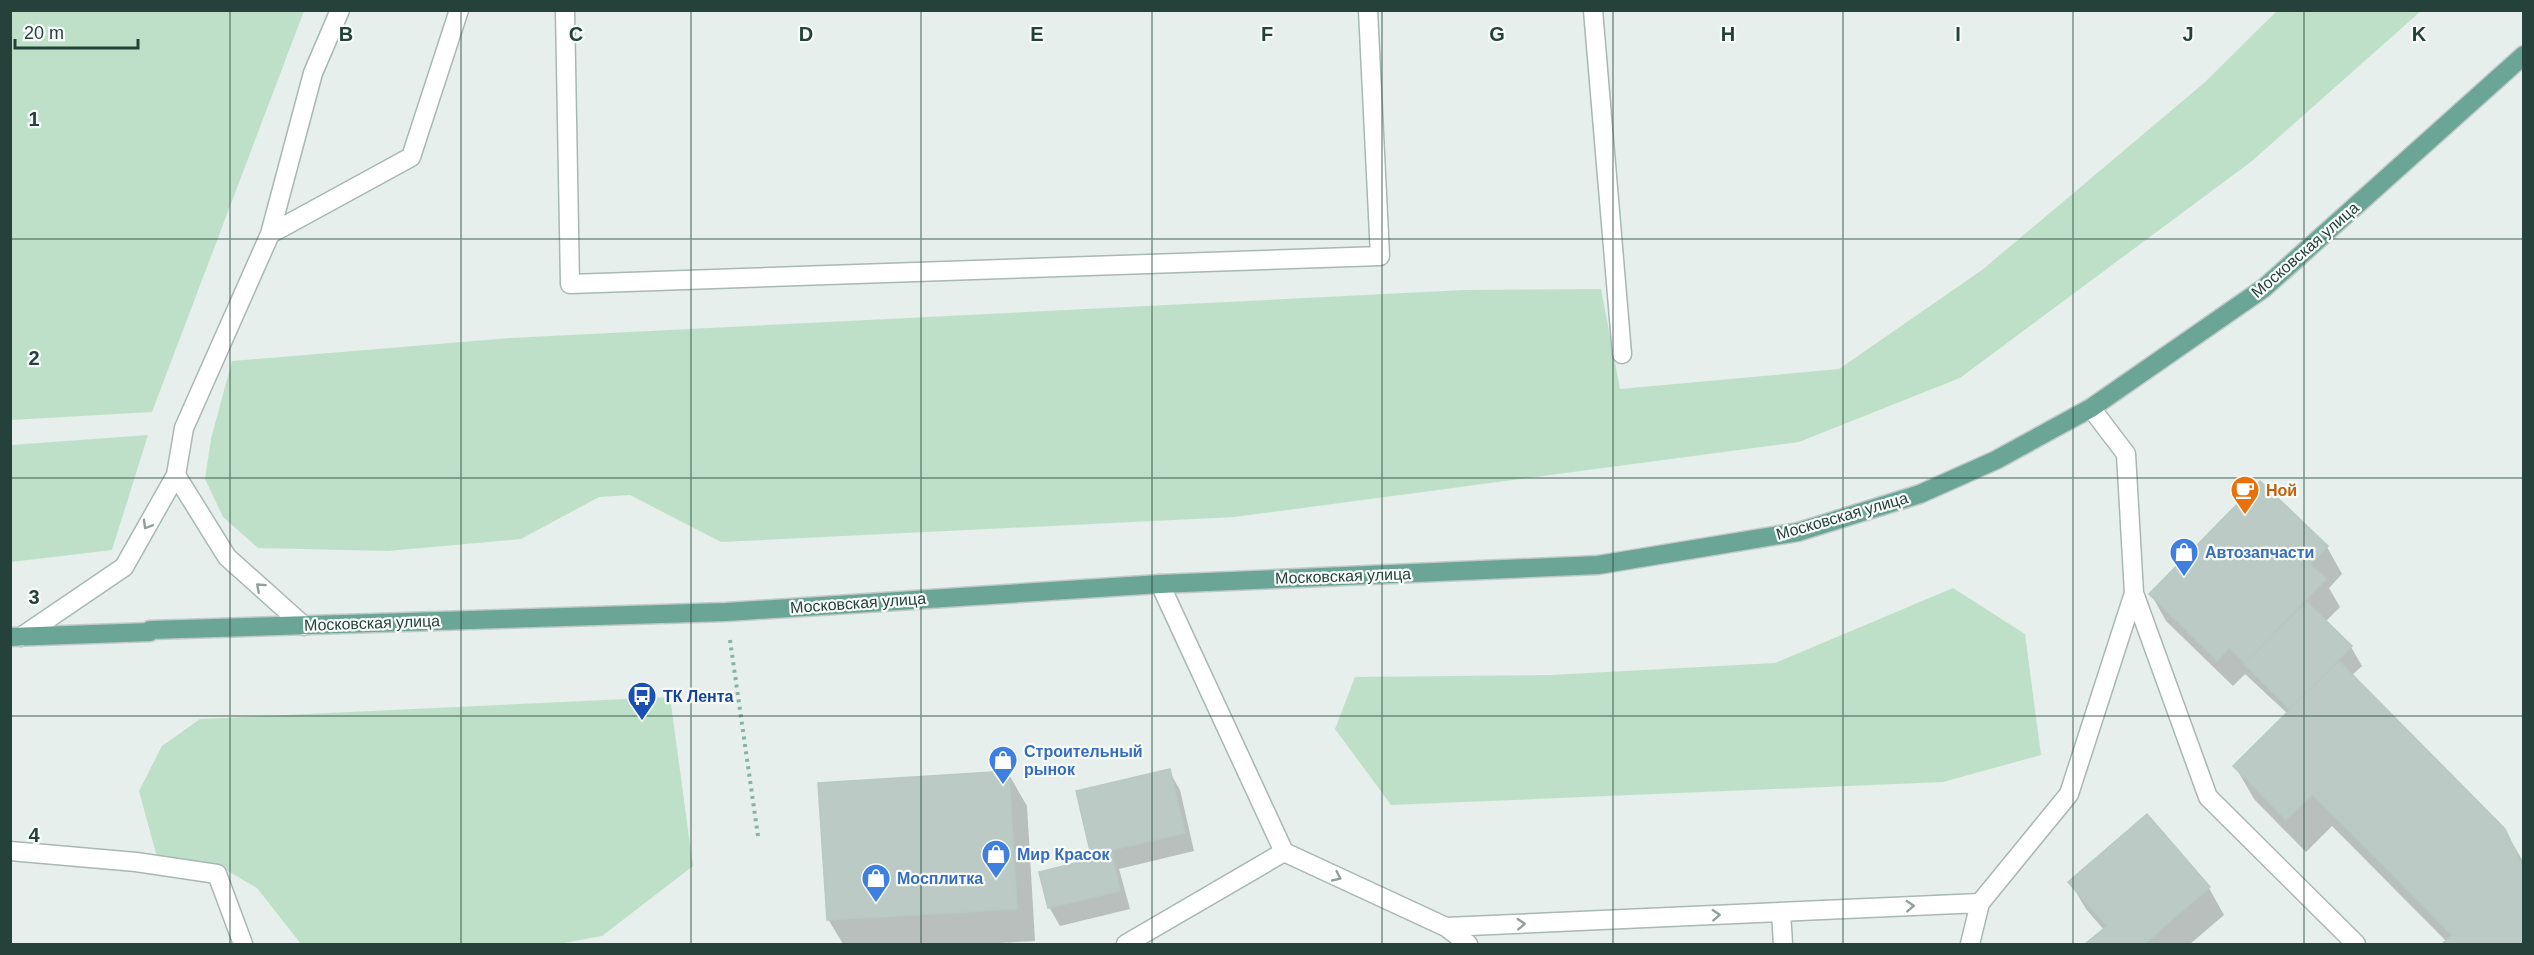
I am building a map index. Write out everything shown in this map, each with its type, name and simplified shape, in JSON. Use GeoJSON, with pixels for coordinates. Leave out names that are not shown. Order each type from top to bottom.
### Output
{"type":"FeatureCollection","features":[{"type":"Feature","properties":{"kind":"main road","name":"Московская улица"},"geometry":{"type":"LineString","coordinates":[[16,637],[150,632],[150,630],[726,612],[1160,584],[1598,565],[1798,532],[1920,494],[1996,460],[2091,408],[2264,288],[2523,55]]}},
{"type":"Feature","properties":{"kind":"street"},"geometry":{"type":"LineString","coordinates":[[16,637],[124,567],[176,474],[184,428],[270,234],[313,73],[340,10]]}},
{"type":"Feature","properties":{"kind":"street"},"geometry":{"type":"LineString","coordinates":[[270,234],[411,157],[459,10]]}},
{"type":"Feature","properties":{"kind":"street"},"geometry":{"type":"LineString","coordinates":[[565,10],[570,284],[1380,256],[1368,10]]}},
{"type":"Feature","properties":{"kind":"street"},"geometry":{"type":"LineString","coordinates":[[1593,10],[1622,354]]}},
{"type":"Feature","properties":{"kind":"street"},"geometry":{"type":"LineString","coordinates":[[2091,408],[2126,454],[2134,593],[2208,797],[2356,945]]}},
{"type":"Feature","properties":{"kind":"street"},"geometry":{"type":"LineString","coordinates":[[176,474],[226,558],[304,626]]}},
{"type":"Feature","properties":{"kind":"street"},"geometry":{"type":"LineString","coordinates":[[1160,584],[1284,852],[1446,927],[1468,945]]}},
{"type":"Feature","properties":{"kind":"street"},"geometry":{"type":"LineString","coordinates":[[1970,945],[1980,903],[2069,794],[2134,593]]}},
{"type":"Feature","properties":{"kind":"street"},"geometry":{"type":"LineString","coordinates":[[10,851],[136,862],[217,874],[243,945]]}},
{"type":"Feature","properties":{"kind":"street"},"geometry":{"type":"LineString","coordinates":[[1126,945],[1284,852]]}},
{"type":"Feature","properties":{"kind":"street"},"geometry":{"type":"LineString","coordinates":[[1446,927],[1980,903]]}},
{"type":"Feature","properties":{"kind":"street"},"geometry":{"type":"LineString","coordinates":[[1782,912],[1783,945]]}},
{"type":"Feature","properties":{"kind":"path"},"geometry":{"type":"LineString","coordinates":[[726,612],[758,836]]}},
{"type":"Feature","properties":{"kind":"green space"},"geometry":{"type":"Polygon","coordinates":[[[11,10],[304,11],[152,412],[11,420],[11,10]]]}},
{"type":"Feature","properties":{"kind":"green space"},"geometry":{"type":"Polygon","coordinates":[[[2277,11],[2421,11],[2252,161],[1960,378],[1799,442],[1235,517],[721,542],[630,495],[599,497],[521,539],[388,551],[258,548],[223,517],[205,479],[211,439],[232,361],[511,338],[1464,290],[1601,289],[1620,389],[1839,369],[1982,270],[2204,83],[2277,11]]]}},
{"type":"Feature","properties":{"kind":"green space"},"geometry":{"type":"Polygon","coordinates":[[[148,435],[112,550],[11,562],[11,445],[148,435]]]}},
{"type":"Feature","properties":{"kind":"green space"},"geometry":{"type":"Polygon","coordinates":[[[1953,588],[2025,634],[2041,755],[1943,782],[1391,805],[1335,729],[1355,677],[1551,675],[1775,663],[1953,588]]]}},
{"type":"Feature","properties":{"kind":"green space"},"geometry":{"type":"Polygon","coordinates":[[[670,697],[693,866],[602,936],[559,944],[301,944],[257,888],[226,870],[158,861],[139,791],[162,746],[200,719],[670,697]]]}},
{"type":"Feature","properties":{"kind":"building"},"geometry":{"type":"Polygon","coordinates":[[[2260,481],[2328,546],[2310,564],[2326,579],[2245,663],[2229,648],[2217,661],[2149,594],[2260,481]]]}},
{"type":"Feature","properties":{"kind":"building"},"geometry":{"type":"Polygon","coordinates":[[[2307,602],[2352,646],[2289,709],[2244,664],[2307,602]]]}},
{"type":"Feature","properties":{"kind":"building"},"geometry":{"type":"Polygon","coordinates":[[[2339,661],[2505,829],[2524,870],[2524,944],[2442,944],[2452,935],[2312,794],[2286,820],[2233,766],[2339,661]]]}},
{"type":"Feature","properties":{"kind":"building"},"geometry":{"type":"Polygon","coordinates":[[[1170,769],[1185,833],[1091,855],[1076,791],[1170,769]]]}},
{"type":"Feature","properties":{"kind":"building"},"geometry":{"type":"Polygon","coordinates":[[[1009,771],[1017,909],[827,920],[818,783],[1009,771]]]}},
{"type":"Feature","properties":{"kind":"building"},"geometry":{"type":"Polygon","coordinates":[[[2147,814],[2210,887],[2144,944],[2085,944],[2107,926],[2068,882],[2147,814]]]}},
{"type":"Feature","properties":{"kind":"building"},"geometry":{"type":"Polygon","coordinates":[[[1112,854],[1120,891],[1048,908],[1039,872],[1112,854]]]}},
{"type":"Feature","properties":{"kind":"place","name":"Ной"},"geometry":{"type":"Point","coordinates":[2245,516]}},
{"type":"Feature","properties":{"kind":"place","name":"Автозапчасти"},"geometry":{"type":"Point","coordinates":[2184,578]}},
{"type":"Feature","properties":{"kind":"place","name":"ТК Лента"},"geometry":{"type":"Point","coordinates":[642,722]}},
{"type":"Feature","properties":{"kind":"place","name":"Строительный рынок"},"geometry":{"type":"Point","coordinates":[1003,786]}},
{"type":"Feature","properties":{"kind":"place","name":"Мир Красок"},"geometry":{"type":"Point","coordinates":[996,880]}},
{"type":"Feature","properties":{"kind":"place","name":"Мосплитка"},"geometry":{"type":"Point","coordinates":[876,904]}}]}
